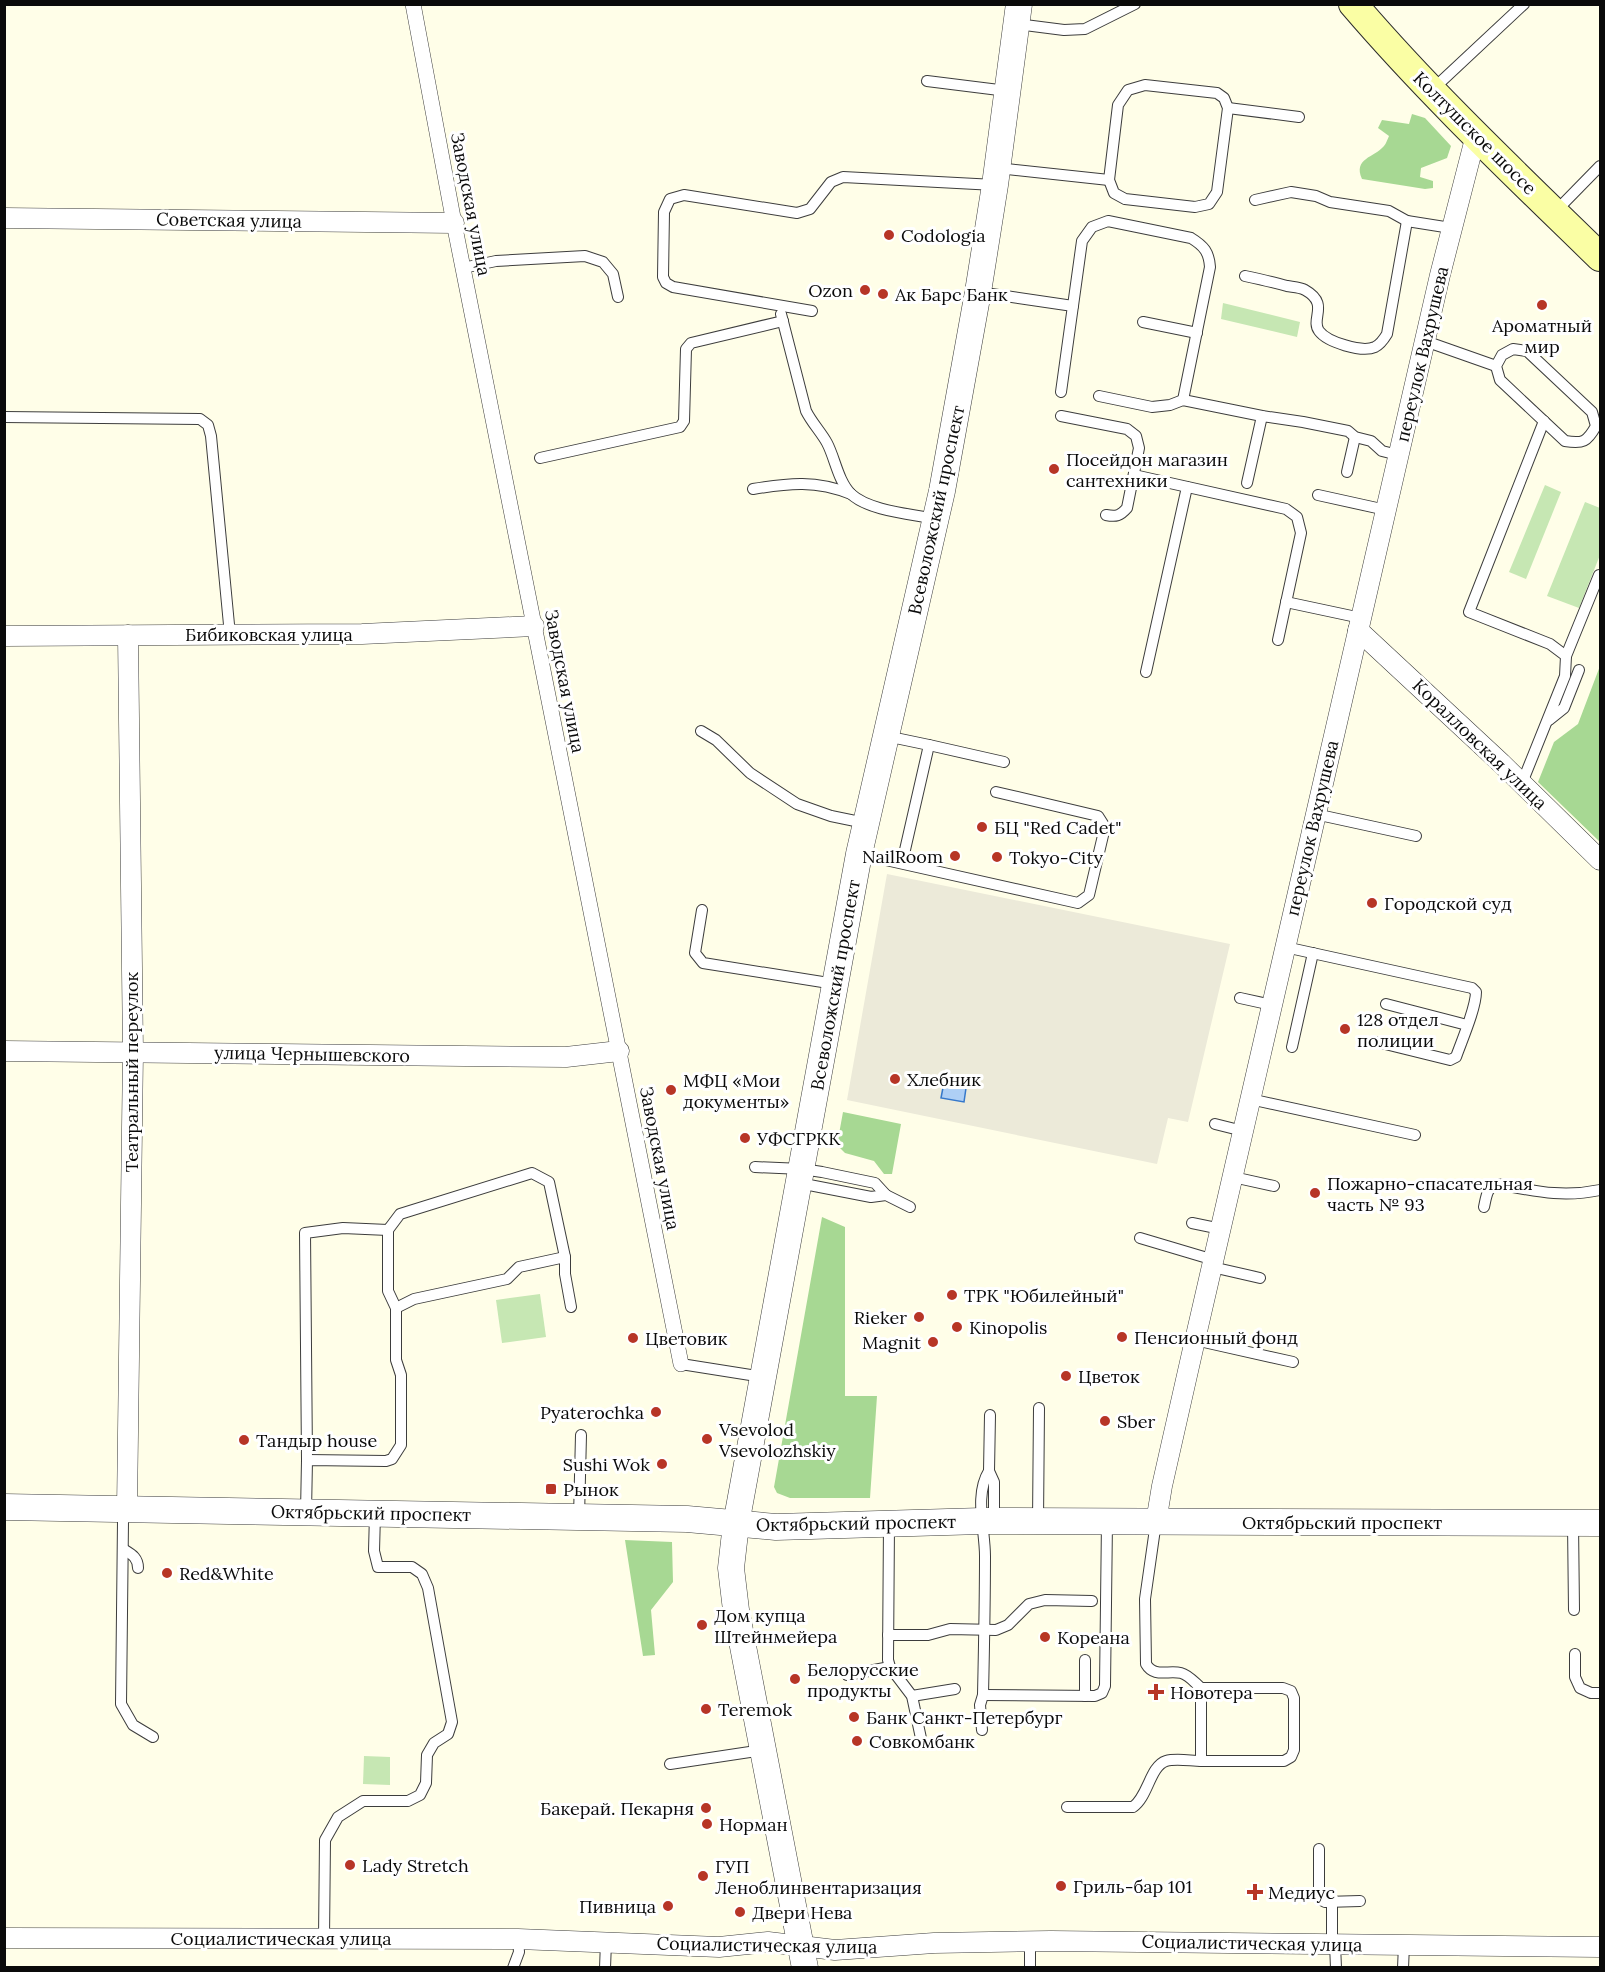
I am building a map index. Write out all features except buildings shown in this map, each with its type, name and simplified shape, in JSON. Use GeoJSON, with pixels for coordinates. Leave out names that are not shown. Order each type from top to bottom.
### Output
{"type":"FeatureCollection","features":[{"type":"Feature","properties":{"kind":"main road","name":"Колтушское шоссе"},"geometry":{"type":"LineString","coordinates":[[1353,4],[1391,49],[1431,90],[1600,257]]}},
{"type":"Feature","properties":{"kind":"street","name":"Заводская улица"},"geometry":{"type":"LineString","coordinates":[[413,4],[454,223],[681,1364]]}},
{"type":"Feature","properties":{"kind":"street","name":"Всеволожский проспект"},"geometry":{"type":"LineString","coordinates":[[803,1956],[735,1610],[732,1568],[736,1524],[859,854],[936,519],[997,177],[1018,14]]}},
{"type":"Feature","properties":{"kind":"street","name":"переулок Вахрушева"},"geometry":{"type":"LineString","coordinates":[[1156,1522],[1162,1486],[1315,814],[1451,228],[1476,135]]}},
{"type":"Feature","properties":{"kind":"street","name":"Советская улица"},"geometry":{"type":"LineString","coordinates":[[4,218],[454,223]]}},
{"type":"Feature","properties":{"kind":"street","name":"Коралловская улица"},"geometry":{"type":"LineString","coordinates":[[1359,624],[1600,860]]}},
{"type":"Feature","properties":{"kind":"street","name":"Бибиковская улица"},"geometry":{"type":"LineString","coordinates":[[4,636],[362,634],[534,626]]}},
{"type":"Feature","properties":{"kind":"street","name":"Театральный переулок"},"geometry":{"type":"LineString","coordinates":[[127,1509],[132,1052],[128,635]]}},
{"type":"Feature","properties":{"kind":"street","name":"улица Чернышевского"},"geometry":{"type":"LineString","coordinates":[[4,1051],[566,1057],[619,1051]]}},
{"type":"Feature","properties":{"kind":"street","name":"Октябрьский проспект"},"geometry":{"type":"LineString","coordinates":[[4,1507],[687,1519],[776,1527],[988,1521],[1600,1523]]}},
{"type":"Feature","properties":{"kind":"street","name":"Социалистическая улица"},"geometry":{"type":"LineString","coordinates":[[4,1938],[518,1939],[718,1947],[768,1942],[803,1956],[817,1948],[835,1950],[934,1943],[1030,1941],[1600,1947]]}},
{"type":"Feature","properties":{"kind":"lane"},"geometry":{"type":"LineString","coordinates":[[1018,14],[1064,30],[1085,28],[1135,4]]}},
{"type":"Feature","properties":{"kind":"lane"},"geometry":{"type":"LineString","coordinates":[[1431,90],[1524,4]]}},
{"type":"Feature","properties":{"kind":"lane"},"geometry":{"type":"LineString","coordinates":[[927,81],[1009,91]]}},
{"type":"Feature","properties":{"kind":"lane"},"geometry":{"type":"LineString","coordinates":[[1145,85],[1217,93],[1224,98],[1228,108],[1217,192],[1209,204],[1195,207],[1125,199],[1114,193],[1109,180],[1118,105],[1128,90],[1145,85]]}},
{"type":"Feature","properties":{"kind":"lane"},"geometry":{"type":"LineString","coordinates":[[1228,108],[1299,117]]}},
{"type":"Feature","properties":{"kind":"lane"},"geometry":{"type":"LineString","coordinates":[[1555,213],[1600,166]]}},
{"type":"Feature","properties":{"kind":"lane"},"geometry":{"type":"LineString","coordinates":[[812,311],[673,287],[666,283],[663,277],[664,212],[670,199],[684,195],[797,213],[810,209],[831,182],[843,177],[1109,180]]}},
{"type":"Feature","properties":{"kind":"lane"},"geometry":{"type":"LineString","coordinates":[[1255,200],[1291,192],[1316,196],[1330,202],[1389,211],[1407,221],[1451,228]]}},
{"type":"Feature","properties":{"kind":"lane"},"geometry":{"type":"LineString","coordinates":[[1061,392],[1082,241],[1092,227],[1108,221],[1191,238],[1202,244],[1209,255],[1210,267],[1183,400]]}},
{"type":"Feature","properties":{"kind":"lane"},"geometry":{"type":"LineString","coordinates":[[1245,276],[1305,290],[1317,301],[1319,308],[1316,324],[1319,331],[1337,343],[1365,350],[1374,348],[1387,334],[1407,221]]}},
{"type":"Feature","properties":{"kind":"lane"},"geometry":{"type":"LineString","coordinates":[[463,268],[496,261],[585,256],[603,262],[613,274],[618,297]]}},
{"type":"Feature","properties":{"kind":"lane"},"geometry":{"type":"LineString","coordinates":[[978,292],[1073,306]]}},
{"type":"Feature","properties":{"kind":"lane"},"geometry":{"type":"LineString","coordinates":[[779,305],[806,411],[813,426],[826,441],[851,494]]}},
{"type":"Feature","properties":{"kind":"lane"},"geometry":{"type":"LineString","coordinates":[[540,458],[680,427],[684,421],[686,349],[691,343],[783,321]]}},
{"type":"Feature","properties":{"kind":"lane"},"geometry":{"type":"LineString","coordinates":[[1143,322],[1197,333]]}},
{"type":"Feature","properties":{"kind":"lane"},"geometry":{"type":"LineString","coordinates":[[1425,341],[1496,366]]}},
{"type":"Feature","properties":{"kind":"lane"},"geometry":{"type":"LineString","coordinates":[[1513,349],[1527,351],[1592,412],[1596,426],[1590,438],[1579,443],[1565,441],[1500,380],[1496,366],[1502,355],[1513,349]]}},
{"type":"Feature","properties":{"kind":"lane"},"geometry":{"type":"LineString","coordinates":[[1099,396],[1152,407],[1170,405],[1183,400],[1303,422],[1348,431],[1355,437],[1371,441],[1382,451],[1398,455]]}},
{"type":"Feature","properties":{"kind":"lane"},"geometry":{"type":"LineString","coordinates":[[1061,416],[1127,429],[1136,436],[1139,448],[1127,508],[1121,515],[1114,517],[1106,515]]}},
{"type":"Feature","properties":{"kind":"lane"},"geometry":{"type":"LineString","coordinates":[[1247,483],[1262,416]]}},
{"type":"Feature","properties":{"kind":"lane"},"geometry":{"type":"LineString","coordinates":[[4,417],[200,419],[208,425],[211,436],[230,635]]}},
{"type":"Feature","properties":{"kind":"lane"},"geometry":{"type":"LineString","coordinates":[[1544,421],[1469,612],[1550,644],[1566,656]]}},
{"type":"Feature","properties":{"kind":"lane"},"geometry":{"type":"LineString","coordinates":[[1347,472],[1355,437]]}},
{"type":"Feature","properties":{"kind":"lane"},"geometry":{"type":"LineString","coordinates":[[1134,475],[1286,509],[1297,518],[1301,532],[1278,640]]}},
{"type":"Feature","properties":{"kind":"lane"},"geometry":{"type":"LineString","coordinates":[[753,489],[791,483],[832,486],[876,508],[936,519]]}},
{"type":"Feature","properties":{"kind":"lane"},"geometry":{"type":"LineString","coordinates":[[1146,672],[1187,487]]}},
{"type":"Feature","properties":{"kind":"lane"},"geometry":{"type":"LineString","coordinates":[[1318,495],[1386,510]]}},
{"type":"Feature","properties":{"kind":"lane"},"geometry":{"type":"LineString","coordinates":[[1522,783],[1565,676],[1566,656],[1599,575]]}},
{"type":"Feature","properties":{"kind":"lane"},"geometry":{"type":"LineString","coordinates":[[1286,602],[1359,624]]}},
{"type":"Feature","properties":{"kind":"lane"},"geometry":{"type":"LineString","coordinates":[[1546,722],[1564,708],[1579,670]]}},
{"type":"Feature","properties":{"kind":"lane"},"geometry":{"type":"LineString","coordinates":[[702,731],[716,740],[750,772],[797,804],[831,816],[866,823]]}},
{"type":"Feature","properties":{"kind":"lane"},"geometry":{"type":"LineString","coordinates":[[886,736],[1004,762]]}},
{"type":"Feature","properties":{"kind":"lane"},"geometry":{"type":"LineString","coordinates":[[902,863],[929,745]]}},
{"type":"Feature","properties":{"kind":"lane"},"geometry":{"type":"LineString","coordinates":[[859,854],[1078,903],[1089,895],[1105,828],[1098,816],[996,792]]}},
{"type":"Feature","properties":{"kind":"lane"},"geometry":{"type":"LineString","coordinates":[[1315,814],[1416,836]]}},
{"type":"Feature","properties":{"kind":"lane"},"geometry":{"type":"LineString","coordinates":[[702,910],[695,953],[703,963],[836,984]]}},
{"type":"Feature","properties":{"kind":"lane"},"geometry":{"type":"LineString","coordinates":[[1285,947],[1472,988],[1476,992],[1454,1060],[1377,1042]]}},
{"type":"Feature","properties":{"kind":"lane"},"geometry":{"type":"LineString","coordinates":[[1292,1047],[1313,953]]}},
{"type":"Feature","properties":{"kind":"lane"},"geometry":{"type":"LineString","coordinates":[[1240,998],[1272,1005]]}},
{"type":"Feature","properties":{"kind":"lane"},"geometry":{"type":"LineString","coordinates":[[1386,1004],[1467,1025]]}},
{"type":"Feature","properties":{"kind":"lane"},"geometry":{"type":"LineString","coordinates":[[1250,1099],[1415,1136]]}},
{"type":"Feature","properties":{"kind":"lane"},"geometry":{"type":"LineString","coordinates":[[1215,1124],[1243,1131]]}},
{"type":"Feature","properties":{"kind":"lane"},"geometry":{"type":"LineString","coordinates":[[755,1167],[800,1176],[875,1184],[886,1195],[910,1207]]}},
{"type":"Feature","properties":{"kind":"lane"},"geometry":{"type":"LineString","coordinates":[[307,1460],[386,1461],[392,1459],[400,1445],[401,1375],[396,1360],[396,1308],[388,1291],[388,1230],[400,1214],[532,1173],[549,1182],[565,1257],[565,1274],[571,1307]]}},
{"type":"Feature","properties":{"kind":"lane"},"geometry":{"type":"LineString","coordinates":[[1233,1177],[1274,1186]]}},
{"type":"Feature","properties":{"kind":"lane"},"geometry":{"type":"LineString","coordinates":[[1484,1207],[1490,1188],[1497,1184],[1553,1194],[1580,1194],[1600,1190]]}},
{"type":"Feature","properties":{"kind":"lane"},"geometry":{"type":"LineString","coordinates":[[1192,1223],[1221,1229]]}},
{"type":"Feature","properties":{"kind":"lane"},"geometry":{"type":"LineString","coordinates":[[306,1512],[305,1233],[343,1228],[388,1230]]}},
{"type":"Feature","properties":{"kind":"lane"},"geometry":{"type":"LineString","coordinates":[[1140,1238],[1260,1278]]}},
{"type":"Feature","properties":{"kind":"lane"},"geometry":{"type":"LineString","coordinates":[[396,1308],[414,1299],[507,1279],[519,1267],[565,1257]]}},
{"type":"Feature","properties":{"kind":"lane"},"geometry":{"type":"LineString","coordinates":[[1196,1340],[1293,1362]]}},
{"type":"Feature","properties":{"kind":"lane"},"geometry":{"type":"LineString","coordinates":[[681,1364],[763,1377]]}},
{"type":"Feature","properties":{"kind":"lane"},"geometry":{"type":"LineString","coordinates":[[1038,1408],[1038,1521]]}},
{"type":"Feature","properties":{"kind":"lane"},"geometry":{"type":"LineString","coordinates":[[982,1730],[980,1705],[983,1695],[985,1554],[994,1482],[989,1471],[990,1415]]}},
{"type":"Feature","properties":{"kind":"lane"},"geometry":{"type":"LineString","coordinates":[[579,1517],[580,1435]]}},
{"type":"Feature","properties":{"kind":"lane"},"geometry":{"type":"LineString","coordinates":[[127,1509],[123,1521],[121,1704],[133,1725],[153,1737]]}},
{"type":"Feature","properties":{"kind":"lane"},"geometry":{"type":"LineString","coordinates":[[324,1938],[325,1840],[338,1817],[363,1801],[408,1801],[420,1795],[426,1783],[427,1755],[434,1743],[448,1734],[452,1722],[428,1588],[422,1574],[412,1567],[378,1567],[374,1551],[375,1513]]}},
{"type":"Feature","properties":{"kind":"lane"},"geometry":{"type":"LineString","coordinates":[[983,1695],[1095,1696],[1102,1693],[1105,1686],[1107,1521]]}},
{"type":"Feature","properties":{"kind":"lane"},"geometry":{"type":"LineString","coordinates":[[1067,1807],[1132,1807],[1140,1803],[1158,1766],[1166,1761],[1284,1761],[1291,1757],[1294,1750],[1294,1698],[1291,1691],[1283,1688],[1201,1688],[1187,1675],[1179,1672],[1156,1673],[1146,1664],[1145,1599],[1156,1522]]}},
{"type":"Feature","properties":{"kind":"lane"},"geometry":{"type":"LineString","coordinates":[[1572,1523],[1574,1610]]}},
{"type":"Feature","properties":{"kind":"lane"},"geometry":{"type":"LineString","coordinates":[[889,1524],[890,1667],[912,1696],[922,1743]]}},
{"type":"Feature","properties":{"kind":"lane"},"geometry":{"type":"LineString","coordinates":[[123,1549],[135,1556],[138,1568]]}},
{"type":"Feature","properties":{"kind":"lane"},"geometry":{"type":"LineString","coordinates":[[888,1635],[928,1635],[950,1629],[996,1630],[1008,1625],[1029,1604],[1045,1600],[1092,1601]]}},
{"type":"Feature","properties":{"kind":"lane"},"geometry":{"type":"LineString","coordinates":[[1575,1654],[1575,1677],[1580,1688],[1592,1693],[1600,1693]]}},
{"type":"Feature","properties":{"kind":"lane"},"geometry":{"type":"LineString","coordinates":[[1085,1696],[1086,1660]]}},
{"type":"Feature","properties":{"kind":"lane"},"geometry":{"type":"LineString","coordinates":[[847,1675],[890,1667]]}},
{"type":"Feature","properties":{"kind":"lane"},"geometry":{"type":"LineString","coordinates":[[1201,1688],[1201,1761]]}},
{"type":"Feature","properties":{"kind":"lane"},"geometry":{"type":"LineString","coordinates":[[912,1696],[955,1689]]}},
{"type":"Feature","properties":{"kind":"lane"},"geometry":{"type":"LineString","coordinates":[[670,1764],[763,1750]]}},
{"type":"Feature","properties":{"kind":"lane"},"geometry":{"type":"LineString","coordinates":[[1318,1849],[1321,1900],[1360,1901]]}},
{"type":"Feature","properties":{"kind":"lane"},"geometry":{"type":"LineString","coordinates":[[1332,1902],[1336,1968]]}},
{"type":"Feature","properties":{"kind":"lane"},"geometry":{"type":"LineString","coordinates":[[513,1968],[519,1952],[518,1939]]}},
{"type":"Feature","properties":{"kind":"lane"},"geometry":{"type":"LineString","coordinates":[[1030,1941],[1030,1968]]}},
{"type":"Feature","properties":{"kind":"lane"},"geometry":{"type":"LineString","coordinates":[[604,1968],[606,1942]]}},
{"type":"Feature","properties":{"kind":"lane"},"geometry":{"type":"LineString","coordinates":[[1403,1968],[1404,1945]]}},
{"type":"Feature","properties":{"kind":"green space"},"geometry":{"type":"Polygon","coordinates":[[[1412,114],[1425,118],[1451,146],[1447,158],[1421,168],[1420,177],[1433,181],[1433,188],[1425,189],[1362,179],[1360,167],[1362,162],[1380,150],[1389,136],[1378,128],[1382,120],[1409,124],[1412,114]]]}},
{"type":"Feature","properties":{"kind":"green space"},"geometry":{"type":"Polygon","coordinates":[[[1223,303],[1300,322],[1297,337],[1221,319],[1223,303]]]}},
{"type":"Feature","properties":{"kind":"green space"},"geometry":{"type":"Polygon","coordinates":[[[1545,485],[1561,492],[1526,579],[1509,572],[1545,485]]]}},
{"type":"Feature","properties":{"kind":"green space"},"geometry":{"type":"Polygon","coordinates":[[[1585,502],[1600,508],[1600,555],[1579,608],[1547,596],[1585,502]]]}},
{"type":"Feature","properties":{"kind":"green space"},"geometry":{"type":"Polygon","coordinates":[[[1600,666],[1600,842],[1538,782],[1554,742],[1578,724],[1600,666]]]}},
{"type":"Feature","properties":{"kind":"green space"},"geometry":{"type":"Polygon","coordinates":[[[843,1112],[901,1124],[892,1174],[884,1174],[874,1161],[845,1153],[837,1145],[843,1112]]]}},
{"type":"Feature","properties":{"kind":"green space"},"geometry":{"type":"Polygon","coordinates":[[[822,1217],[845,1227],[845,1396],[877,1396],[870,1498],[790,1498],[777,1493],[774,1487],[822,1217]]]}},
{"type":"Feature","properties":{"kind":"green space"},"geometry":{"type":"Polygon","coordinates":[[[540,1294],[546,1337],[502,1343],[496,1300],[540,1294]]]}},
{"type":"Feature","properties":{"kind":"green space"},"geometry":{"type":"Polygon","coordinates":[[[625,1540],[672,1542],[673,1582],[651,1610],[655,1655],[643,1656],[625,1540]]]}},
{"type":"Feature","properties":{"kind":"green space"},"geometry":{"type":"Polygon","coordinates":[[[364,1756],[390,1757],[390,1785],[363,1784],[364,1756]]]}},
{"type":"Feature","properties":{"kind":"shaded area"},"geometry":{"type":"Polygon","coordinates":[[[887,874],[1230,944],[1188,1122],[1168,1118],[1157,1164],[847,1100],[887,874]]]}},
{"type":"Feature","properties":{"kind":"water"},"geometry":{"type":"Polygon","coordinates":[[[945,1077],[967,1081],[964,1102],[941,1098],[945,1077]]]}},
{"type":"Feature","properties":{"kind":"place","name":"Codologia"},"geometry":{"type":"Point","coordinates":[889,235]}},
{"type":"Feature","properties":{"kind":"place","name":"Ozon"},"geometry":{"type":"Point","coordinates":[865,290]}},
{"type":"Feature","properties":{"kind":"place","name":"Ак Барс Банк"},"geometry":{"type":"Point","coordinates":[883,294]}},
{"type":"Feature","properties":{"kind":"place","name":"Ароматный мир"},"geometry":{"type":"Point","coordinates":[1542,305]}},
{"type":"Feature","properties":{"kind":"place","name":"Посейдон магазин сантехники"},"geometry":{"type":"Point","coordinates":[1054,469]}},
{"type":"Feature","properties":{"kind":"place","name":"БЦ \"Red Cadet\""},"geometry":{"type":"Point","coordinates":[982,827]}},
{"type":"Feature","properties":{"kind":"place","name":"NailRoom"},"geometry":{"type":"Point","coordinates":[955,856]}},
{"type":"Feature","properties":{"kind":"place","name":"Tokyo-City"},"geometry":{"type":"Point","coordinates":[997,857]}},
{"type":"Feature","properties":{"kind":"place","name":"Городской суд"},"geometry":{"type":"Point","coordinates":[1372,903]}},
{"type":"Feature","properties":{"kind":"place","name":"128 отдел полиции"},"geometry":{"type":"Point","coordinates":[1345,1029]}},
{"type":"Feature","properties":{"kind":"place","name":"Хлебник"},"geometry":{"type":"Point","coordinates":[895,1079]}},
{"type":"Feature","properties":{"kind":"place","name":"МФЦ «Мои документы»"},"geometry":{"type":"Point","coordinates":[671,1090]}},
{"type":"Feature","properties":{"kind":"place","name":"УФСГРКК"},"geometry":{"type":"Point","coordinates":[745,1138]}},
{"type":"Feature","properties":{"kind":"place","name":"Пожарно-спасательная часть № 93"},"geometry":{"type":"Point","coordinates":[1315,1193]}},
{"type":"Feature","properties":{"kind":"place","name":"ТРК \"Юбилейный\""},"geometry":{"type":"Point","coordinates":[952,1295]}},
{"type":"Feature","properties":{"kind":"place","name":"Rieker"},"geometry":{"type":"Point","coordinates":[919,1317]}},
{"type":"Feature","properties":{"kind":"place","name":"Kinopolis"},"geometry":{"type":"Point","coordinates":[957,1327]}},
{"type":"Feature","properties":{"kind":"place","name":"Пенсионный фонд"},"geometry":{"type":"Point","coordinates":[1122,1337]}},
{"type":"Feature","properties":{"kind":"place","name":"Цветовик"},"geometry":{"type":"Point","coordinates":[633,1338]}},
{"type":"Feature","properties":{"kind":"place","name":"Magnit"},"geometry":{"type":"Point","coordinates":[933,1342]}},
{"type":"Feature","properties":{"kind":"place","name":"Цветок"},"geometry":{"type":"Point","coordinates":[1066,1376]}},
{"type":"Feature","properties":{"kind":"place","name":"Pyaterochka"},"geometry":{"type":"Point","coordinates":[656,1412]}},
{"type":"Feature","properties":{"kind":"place","name":"Sber"},"geometry":{"type":"Point","coordinates":[1105,1421]}},
{"type":"Feature","properties":{"kind":"place","name":"Vsevolod Vsevolozhskiy"},"geometry":{"type":"Point","coordinates":[707,1439]}},
{"type":"Feature","properties":{"kind":"place","name":"Тандыр house"},"geometry":{"type":"Point","coordinates":[244,1440]}},
{"type":"Feature","properties":{"kind":"place","name":"Sushi Wok"},"geometry":{"type":"Point","coordinates":[662,1464]}},
{"type":"Feature","properties":{"kind":"place","name":"Рынок"},"geometry":{"type":"Point","coordinates":[551,1489]}},
{"type":"Feature","properties":{"kind":"place","name":"Red&White"},"geometry":{"type":"Point","coordinates":[167,1573]}},
{"type":"Feature","properties":{"kind":"place","name":"Дом купца Штейнмейера"},"geometry":{"type":"Point","coordinates":[702,1625]}},
{"type":"Feature","properties":{"kind":"place","name":"Кореана"},"geometry":{"type":"Point","coordinates":[1045,1637]}},
{"type":"Feature","properties":{"kind":"place","name":"Белорусские продукты"},"geometry":{"type":"Point","coordinates":[795,1679]}},
{"type":"Feature","properties":{"kind":"place","name":"Новотера"},"geometry":{"type":"Point","coordinates":[1156,1692]}},
{"type":"Feature","properties":{"kind":"place","name":"Teremok"},"geometry":{"type":"Point","coordinates":[706,1709]}},
{"type":"Feature","properties":{"kind":"place","name":"Банк Санкт-Петербург"},"geometry":{"type":"Point","coordinates":[854,1717]}},
{"type":"Feature","properties":{"kind":"place","name":"Совкомбанк"},"geometry":{"type":"Point","coordinates":[857,1741]}},
{"type":"Feature","properties":{"kind":"place","name":"Бакерай. Пекарня"},"geometry":{"type":"Point","coordinates":[706,1808]}},
{"type":"Feature","properties":{"kind":"place","name":"Норман"},"geometry":{"type":"Point","coordinates":[707,1824]}},
{"type":"Feature","properties":{"kind":"place","name":"Lady Stretch"},"geometry":{"type":"Point","coordinates":[350,1865]}},
{"type":"Feature","properties":{"kind":"place","name":"ГУП Леноблинвентаризация"},"geometry":{"type":"Point","coordinates":[703,1876]}},
{"type":"Feature","properties":{"kind":"place","name":"Гриль-бар 101"},"geometry":{"type":"Point","coordinates":[1061,1886]}},
{"type":"Feature","properties":{"kind":"place","name":"Медиус"},"geometry":{"type":"Point","coordinates":[1255,1892]}},
{"type":"Feature","properties":{"kind":"place","name":"Пивница"},"geometry":{"type":"Point","coordinates":[668,1906]}},
{"type":"Feature","properties":{"kind":"place","name":"Двери Нева"},"geometry":{"type":"Point","coordinates":[740,1912]}}]}
